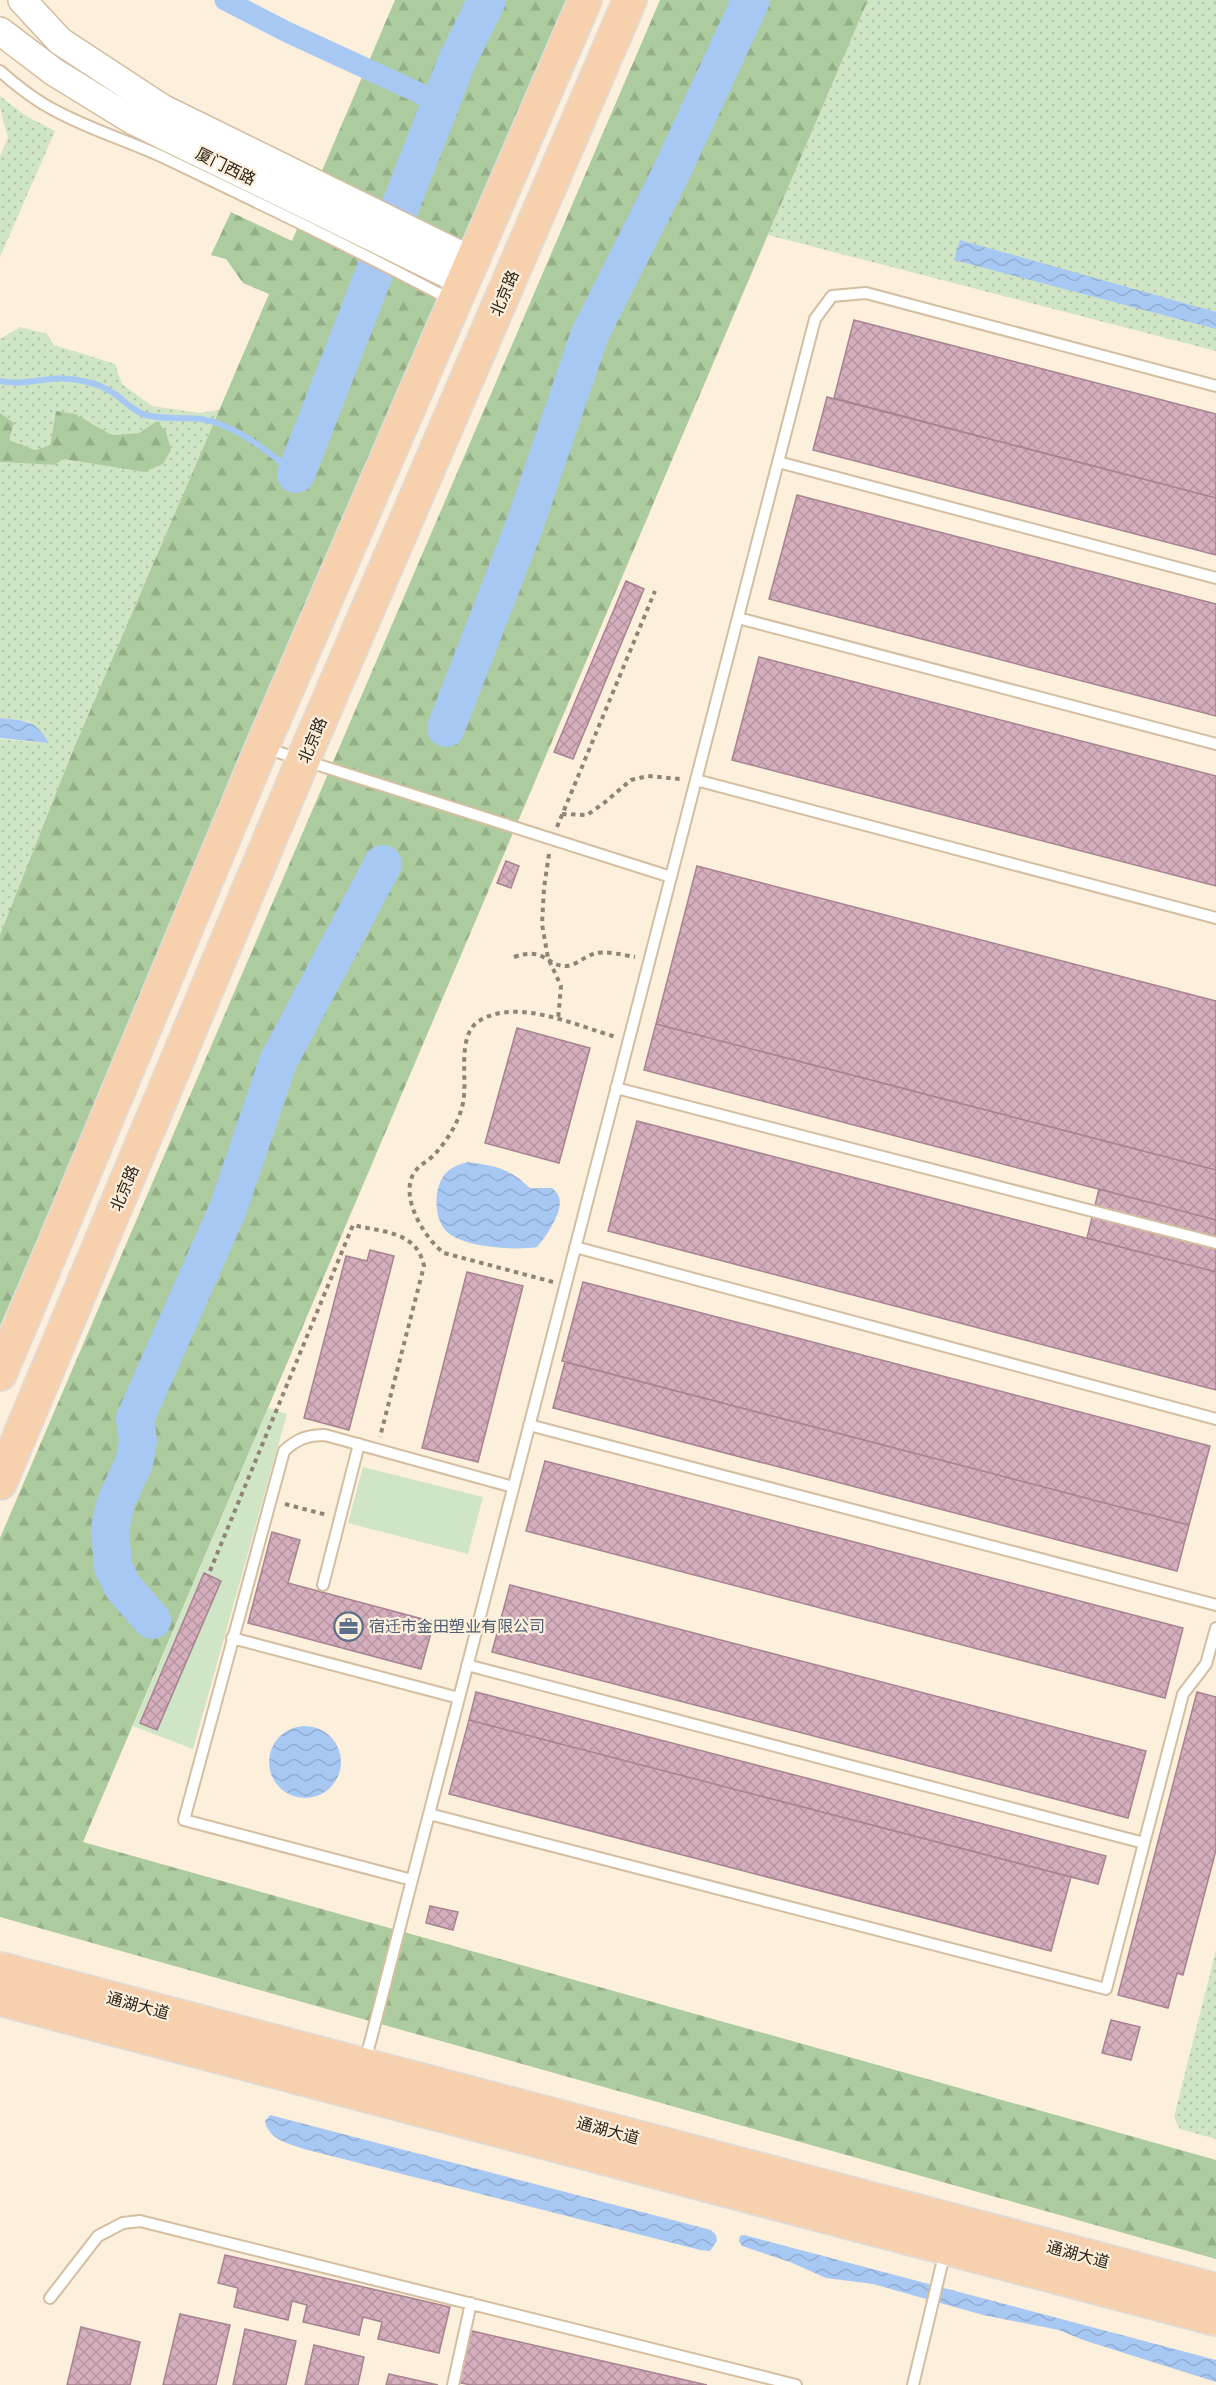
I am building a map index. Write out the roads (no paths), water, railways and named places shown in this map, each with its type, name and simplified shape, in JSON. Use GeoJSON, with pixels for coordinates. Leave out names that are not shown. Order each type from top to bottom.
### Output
{"type":"FeatureCollection","features":[{"type":"Feature","properties":{"kind":"main road"},"geometry":{"type":"LineString","coordinates":[[0,1374],[262,747],[585,0]]}},
{"type":"Feature","properties":{"kind":"main road","name":"北京路"},"geometry":{"type":"LineString","coordinates":[[0,1483],[303,760],[630,0]]}},
{"type":"Feature","properties":{"kind":"main road","name":"通湖大道"},"geometry":{"type":"LineString","coordinates":[[0,1968],[1216,2290]]}},
{"type":"Feature","properties":{"kind":"main road","name":"通湖大道"},"geometry":{"type":"LineString","coordinates":[[0,1999],[1216,2319]]}},
{"type":"Feature","properties":{"kind":"street","name":"厦门西路"},"geometry":{"type":"LineString","coordinates":[[22,0],[60,40],[162,108],[342,220]]}},
{"type":"Feature","properties":{"kind":"street","name":"厦门西路"},"geometry":{"type":"LineString","coordinates":[[0,31],[54,72],[132,120],[464,281]]}},
{"type":"Feature","properties":{"kind":"lane"},"geometry":{"type":"LineString","coordinates":[[0,72],[53,110],[78,123],[342,220],[464,281]]}},
{"type":"Feature","properties":{"kind":"lane"},"geometry":{"type":"LineString","coordinates":[[364,2065],[815,319],[832,296],[866,293],[1216,386]]}},
{"type":"Feature","properties":{"kind":"lane"},"geometry":{"type":"LineString","coordinates":[[778,462],[1216,578]]}},
{"type":"Feature","properties":{"kind":"lane"},"geometry":{"type":"LineString","coordinates":[[738,618],[1216,744]]}},
{"type":"Feature","properties":{"kind":"lane"},"geometry":{"type":"LineString","coordinates":[[262,747],[671,877]]}},
{"type":"Feature","properties":{"kind":"lane"},"geometry":{"type":"LineString","coordinates":[[696,780],[1216,918]]}},
{"type":"Feature","properties":{"kind":"lane"},"geometry":{"type":"LineString","coordinates":[[616,1088],[1216,1243]]}},
{"type":"Feature","properties":{"kind":"lane"},"geometry":{"type":"LineString","coordinates":[[575,1247],[1216,1419]]}},
{"type":"Feature","properties":{"kind":"lane"},"geometry":{"type":"LineString","coordinates":[[529,1425],[1216,1605]]}},
{"type":"Feature","properties":{"kind":"lane"},"geometry":{"type":"LineString","coordinates":[[412,1880],[184,1820],[284,1451],[296,1439],[325,1435],[513,1487]]}},
{"type":"Feature","properties":{"kind":"lane"},"geometry":{"type":"LineString","coordinates":[[323,1586],[359,1444]]}},
{"type":"Feature","properties":{"kind":"lane"},"geometry":{"type":"LineString","coordinates":[[429,1814],[1106,1989],[1183,1695],[1206,1664],[1216,1628]]}},
{"type":"Feature","properties":{"kind":"lane"},"geometry":{"type":"LineString","coordinates":[[232,1638],[459,1698]]}},
{"type":"Feature","properties":{"kind":"lane"},"geometry":{"type":"LineString","coordinates":[[467,1665],[1144,1843]]}},
{"type":"Feature","properties":{"kind":"lane"},"geometry":{"type":"LineString","coordinates":[[50,2298],[98,2236],[123,2223],[140,2221],[796,2385]]}},
{"type":"Feature","properties":{"kind":"lane"},"geometry":{"type":"LineString","coordinates":[[912,2385],[946,2248]]}},
{"type":"Feature","properties":{"kind":"lane"},"geometry":{"type":"LineString","coordinates":[[453,2385],[471,2303]]}},
{"type":"Feature","properties":{"kind":"water"},"geometry":{"type":"Polygon","coordinates":[[[960,240],[1216,312],[1216,329],[954,260],[960,240]]]}},
{"type":"Feature","properties":{"kind":"water"},"geometry":{"type":"Polygon","coordinates":[[[0,718],[34,725],[49,743],[0,738],[0,718]]]}},
{"type":"Feature","properties":{"kind":"water"},"geometry":{"type":"Polygon","coordinates":[[[468,1162],[502,1169],[530,1188],[552,1188],[556,1192],[560,1201],[557,1215],[550,1230],[537,1247],[490,1247],[455,1237],[442,1226],[436,1202],[439,1185],[449,1170],[468,1162]]]}},
{"type":"Feature","properties":{"kind":"water"},"geometry":{"type":"Polygon","coordinates":[[[305,1726],[325,1732],[335,1742],[341,1762],[335,1782],[325,1792],[305,1798],[285,1792],[275,1782],[269,1762],[275,1742],[285,1732],[305,1726]]]}},
{"type":"Feature","properties":{"kind":"water"},"geometry":{"type":"Polygon","coordinates":[[[270,2115],[711,2230],[716,2235],[717,2241],[710,2251],[700,2250],[304,2149],[280,2140],[270,2132],[265,2121],[270,2115]]]}},
{"type":"Feature","properties":{"kind":"water"},"geometry":{"type":"Polygon","coordinates":[[[744,2235],[1216,2360],[1216,2382],[1083,2340],[1059,2330],[983,2315],[873,2284],[826,2278],[790,2262],[742,2246],[739,2241],[740,2236],[744,2235]]]}},
{"type":"Feature","properties":{"kind":"waterway"},"geometry":{"type":"LineString","coordinates":[[225,0],[287,32],[441,103]]}},
{"type":"Feature","properties":{"kind":"waterway"},"geometry":{"type":"LineString","coordinates":[[296,474],[457,61],[487,0]]}},
{"type":"Feature","properties":{"kind":"waterway"},"geometry":{"type":"LineString","coordinates":[[446,728],[524,527],[590,334],[671,173],[751,0]]}},
{"type":"Feature","properties":{"kind":"waterway"},"geometry":{"type":"LineString","coordinates":[[0,381],[19,383],[68,379],[103,387],[142,414],[201,419],[227,427],[252,441],[296,474]]}},
{"type":"Feature","properties":{"kind":"waterway"},"geometry":{"type":"LineString","coordinates":[[152,1620],[123,1587],[113,1567],[110,1528],[116,1502],[134,1463],[138,1441],[135,1419],[228,1209],[278,1062],[383,864]]}},
{"type":"Feature","properties":{"kind":"place","name":"宿迁市金田塑业有限公司"},"geometry":{"type":"Point","coordinates":[348,1626]}}]}
